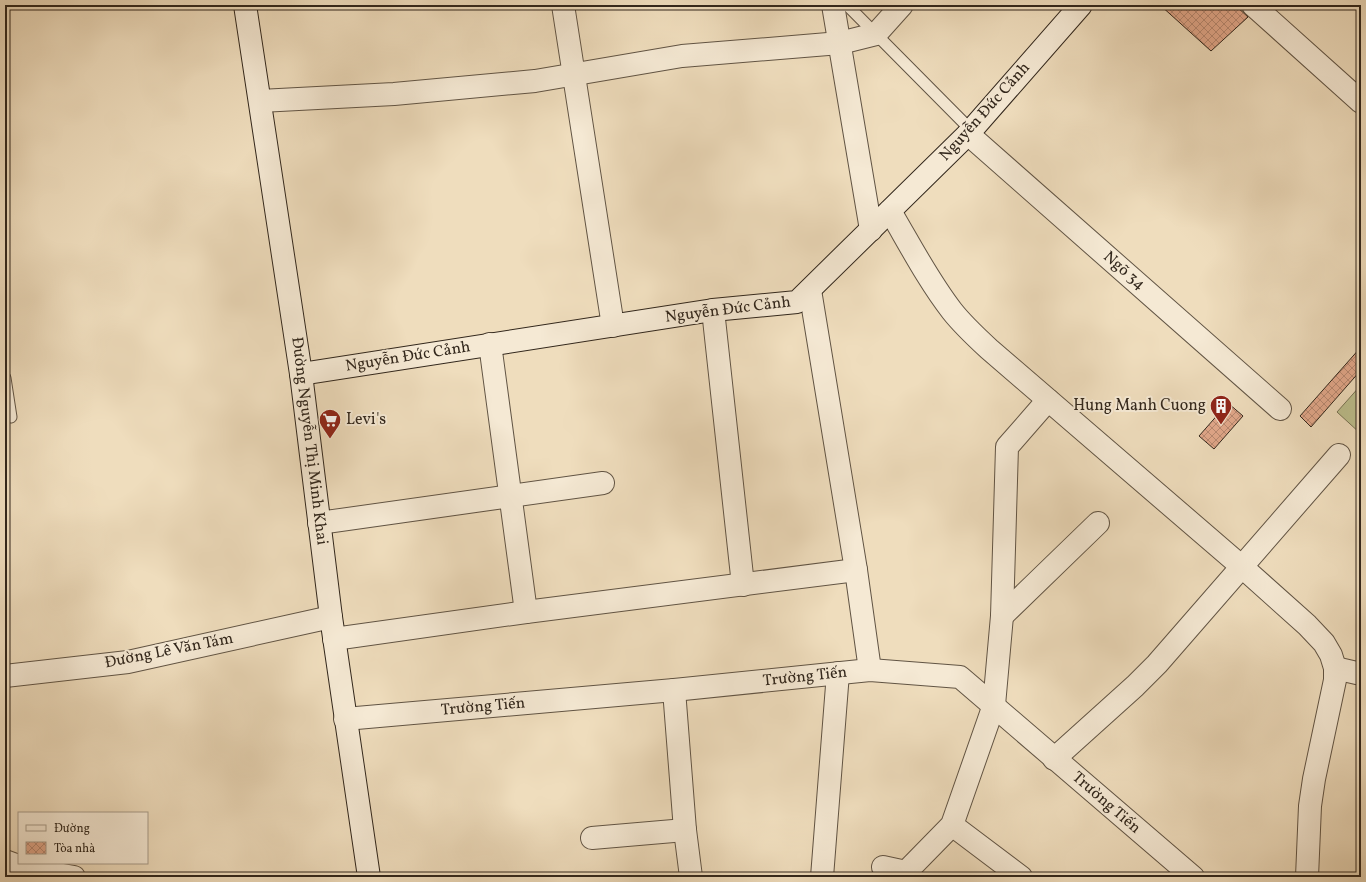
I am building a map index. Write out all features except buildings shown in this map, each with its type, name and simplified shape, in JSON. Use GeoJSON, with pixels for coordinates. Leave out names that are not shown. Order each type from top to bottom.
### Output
{"type":"FeatureCollection","features":[{"type":"Feature","properties":{"kind":"street","name":"Đường Nguyễn Thị Minh Khai"},"geometry":{"type":"LineString","coordinates":[[245,5],[301,374],[331,617],[369,877]]}},
{"type":"Feature","properties":{"kind":"street"},"geometry":{"type":"LineString","coordinates":[[562,5],[574,74],[612,326]]}},
{"type":"Feature","properties":{"kind":"street"},"geometry":{"type":"LineString","coordinates":[[833,5],[871,230]]}},
{"type":"Feature","properties":{"kind":"street"},"geometry":{"type":"LineString","coordinates":[[260,101],[394,94],[535,80],[682,56],[840,43],[876,34],[902,5]]}},
{"type":"Feature","properties":{"kind":"street","name":"Nguyễn Đức Cảnh"},"geometry":{"type":"LineString","coordinates":[[301,374],[713,310],[797,302],[970,132],[1081,5]]}},
{"type":"Feature","properties":{"kind":"street"},"geometry":{"type":"LineString","coordinates":[[1253,5],[1361,102]]}},
{"type":"Feature","properties":{"kind":"street","name":"Ngõ 34"},"geometry":{"type":"LineString","coordinates":[[970,132],[1280,409]]}},
{"type":"Feature","properties":{"kind":"street"},"geometry":{"type":"LineString","coordinates":[[890,211],[936,288],[952,312],[970,331],[1241,566],[1324,643],[1331,655],[1335,668],[1335,680],[1314,779],[1310,806],[1307,877]]}},
{"type":"Feature","properties":{"kind":"street"},"geometry":{"type":"LineString","coordinates":[[810,290],[856,570],[870,670]]}},
{"type":"Feature","properties":{"kind":"street"},"geometry":{"type":"LineString","coordinates":[[713,310],[743,584]]}},
{"type":"Feature","properties":{"kind":"street"},"geometry":{"type":"LineString","coordinates":[[490,344],[526,612]]}},
{"type":"Feature","properties":{"kind":"street"},"geometry":{"type":"LineString","coordinates":[[883,867],[906,872],[952,825],[994,706],[1002,616],[1007,447],[1048,400]]}},
{"type":"Feature","properties":{"kind":"street"},"geometry":{"type":"LineString","coordinates":[[1054,759],[1135,686],[1157,664],[1339,455]]}},
{"type":"Feature","properties":{"kind":"street"},"geometry":{"type":"LineString","coordinates":[[319,523],[603,483]]}},
{"type":"Feature","properties":{"kind":"street"},"geometry":{"type":"LineString","coordinates":[[1002,616],[1098,524]]}},
{"type":"Feature","properties":{"kind":"street"},"geometry":{"type":"LineString","coordinates":[[334,639],[526,612],[856,570]]}},
{"type":"Feature","properties":{"kind":"street","name":"Đường Lê Văn Tám"},"geometry":{"type":"LineString","coordinates":[[5,676],[128,662],[331,617]]}},
{"type":"Feature","properties":{"kind":"street"},"geometry":{"type":"LineString","coordinates":[[1335,668],[1361,674]]}},
{"type":"Feature","properties":{"kind":"street","name":"Trường Tiến"},"geometry":{"type":"LineString","coordinates":[[345,719],[674,690],[870,670],[960,677],[1193,877]]}},
{"type":"Feature","properties":{"kind":"street"},"geometry":{"type":"LineString","coordinates":[[822,877],[838,673]]}},
{"type":"Feature","properties":{"kind":"street"},"geometry":{"type":"LineString","coordinates":[[674,690],[685,830],[691,877]]}},
{"type":"Feature","properties":{"kind":"street"},"geometry":{"type":"LineString","coordinates":[[952,825],[1021,877]]}},
{"type":"Feature","properties":{"kind":"street"},"geometry":{"type":"LineString","coordinates":[[592,838],[685,830]]}},
{"type":"Feature","properties":{"kind":"street"},"geometry":{"type":"LineString","coordinates":[[5,862],[24,868],[74,877]]}},
{"type":"Feature","properties":{"kind":"lane"},"geometry":{"type":"LineString","coordinates":[[847,5],[970,132]]}},
{"type":"Feature","properties":{"kind":"lane"},"geometry":{"type":"LineString","coordinates":[[5,378],[11,417]]}},
{"type":"Feature","properties":{"kind":"green space"},"geometry":{"type":"Polygon","coordinates":[[[1361,385],[1361,434],[1337,412],[1361,385]]]}},
{"type":"Feature","properties":{"kind":"place","name":"Hung Manh Cuong"},"geometry":{"type":"Point","coordinates":[1221,426]}},
{"type":"Feature","properties":{"kind":"place","name":"Levi's"},"geometry":{"type":"Point","coordinates":[330,440]}}]}
